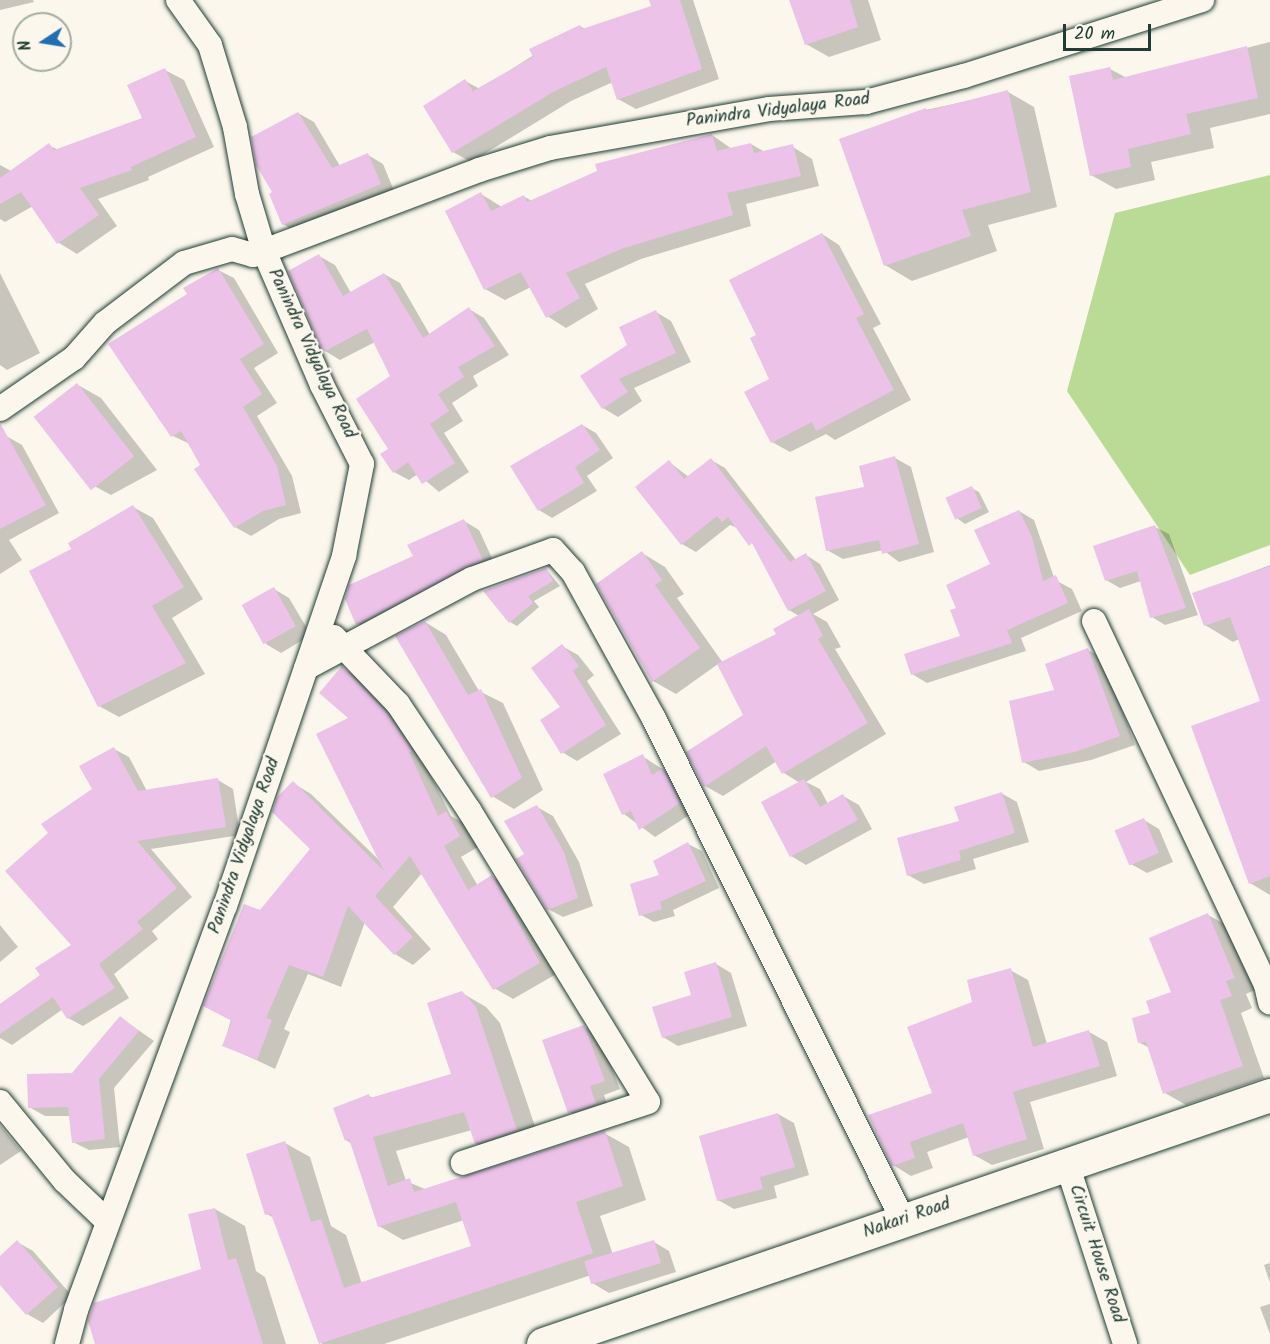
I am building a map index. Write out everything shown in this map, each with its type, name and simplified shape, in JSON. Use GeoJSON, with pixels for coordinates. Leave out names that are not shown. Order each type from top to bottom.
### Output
{"type":"FeatureCollection","features":[{"type":"Feature","properties":{"kind":"street"},"geometry":{"type":"LineString","coordinates":[[0,409],[74,358],[105,323],[184,263],[232,249],[253,255],[264,251],[247,194],[235,127],[210,45],[178,0]]}},
{"type":"Feature","properties":{"kind":"street","name":"Panindra Vidyalaya Road"},"geometry":{"type":"LineString","coordinates":[[67,1344],[108,1222],[225,906],[344,556],[362,464],[322,385],[264,251],[479,170],[550,148],[768,109],[866,102],[975,73],[1202,0]]}},
{"type":"Feature","properties":{"kind":"street"},"geometry":{"type":"LineString","coordinates":[[306,668],[472,579],[553,550],[573,572],[654,719],[903,1220]]}},
{"type":"Feature","properties":{"kind":"street"},"geometry":{"type":"LineString","coordinates":[[1094,621],[1266,985],[1270,1003]]}},
{"type":"Feature","properties":{"kind":"street"},"geometry":{"type":"LineString","coordinates":[[320,627],[346,646],[398,704],[463,800],[648,1102],[463,1163]]}},
{"type":"Feature","properties":{"kind":"street","name":"Nakari Road"},"geometry":{"type":"LineString","coordinates":[[543,1344],[1270,1095]]}},
{"type":"Feature","properties":{"kind":"street"},"geometry":{"type":"LineString","coordinates":[[0,1102],[65,1181],[108,1222]]}},
{"type":"Feature","properties":{"kind":"street","name":"Circuit House Road"},"geometry":{"type":"LineString","coordinates":[[1067,1164],[1125,1344]]}},
{"type":"Feature","properties":{"kind":"green space"},"geometry":{"type":"Polygon","coordinates":[[[1270,175],[1270,545],[1190,575],[1067,391],[1115,213],[1270,175]]]}},
{"type":"Feature","properties":{"kind":"building"},"geometry":{"type":"Polygon","coordinates":[[[649,0],[680,0],[702,69],[617,100],[606,67],[553,92],[452,153],[423,106],[465,79],[473,91],[533,57],[529,49],[580,25],[582,29],[651,6],[649,0]]]}},
{"type":"Feature","properties":{"kind":"building"},"geometry":{"type":"Polygon","coordinates":[[[789,0],[850,0],[858,27],[805,45],[789,0]]]}},
{"type":"Feature","properties":{"kind":"building"},"geometry":{"type":"Polygon","coordinates":[[[1247,46],[1258,98],[1186,114],[1191,134],[1128,149],[1131,167],[1090,176],[1069,76],[1110,67],[1113,80],[1247,46]]]}},
{"type":"Feature","properties":{"kind":"building"},"geometry":{"type":"Polygon","coordinates":[[[165,68],[196,137],[131,167],[132,170],[80,188],[99,215],[57,244],[21,192],[0,204],[0,178],[49,143],[54,150],[142,118],[127,85],[165,68]]]}},
{"type":"Feature","properties":{"kind":"building"},"geometry":{"type":"Polygon","coordinates":[[[1008,90],[1031,192],[962,210],[971,236],[884,266],[839,139],[926,108],[927,111],[1008,90]]]}},
{"type":"Feature","properties":{"kind":"building"},"geometry":{"type":"Polygon","coordinates":[[[298,112],[332,168],[368,153],[381,184],[282,225],[269,194],[272,192],[256,165],[251,137],[298,112]]]}},
{"type":"Feature","properties":{"kind":"building"},"geometry":{"type":"Polygon","coordinates":[[[712,134],[717,151],[751,143],[754,153],[793,144],[801,176],[727,193],[733,215],[621,249],[566,273],[580,298],[546,318],[521,272],[484,290],[445,211],[481,192],[491,211],[524,195],[527,202],[597,171],[595,164],[712,134]]]}},
{"type":"Feature","properties":{"kind":"building"},"geometry":{"type":"Polygon","coordinates":[[[822,233],[864,314],[856,318],[894,390],[816,431],[812,422],[771,443],[744,392],[769,379],[750,338],[756,335],[729,280],[822,233]]]}},
{"type":"Feature","properties":{"kind":"building"},"geometry":{"type":"Polygon","coordinates":[[[319,254],[343,296],[384,273],[423,338],[469,307],[495,346],[458,367],[464,377],[438,394],[449,411],[430,424],[455,463],[422,484],[408,462],[393,473],[380,454],[388,449],[356,399],[390,376],[367,329],[323,352],[288,271],[319,254]]]}},
{"type":"Feature","properties":{"kind":"building"},"geometry":{"type":"Polygon","coordinates":[[[218,268],[264,344],[240,359],[262,394],[243,407],[277,466],[286,505],[263,511],[234,528],[194,469],[200,465],[181,431],[171,437],[108,344],[187,294],[183,288],[218,268]]]}},
{"type":"Feature","properties":{"kind":"building"},"geometry":{"type":"Polygon","coordinates":[[[656,310],[676,353],[619,379],[628,392],[602,409],[580,376],[627,345],[619,327],[656,310]]]}},
{"type":"Feature","properties":{"kind":"building"},"geometry":{"type":"Polygon","coordinates":[[[77,383],[134,456],[91,490],[34,417],[77,383]]]}},
{"type":"Feature","properties":{"kind":"building"},"geometry":{"type":"Polygon","coordinates":[[[0,423],[46,505],[0,529],[0,423]]]}},
{"type":"Feature","properties":{"kind":"building"},"geometry":{"type":"Polygon","coordinates":[[[582,424],[600,450],[575,467],[584,483],[538,511],[510,466],[582,424]]]}},
{"type":"Feature","properties":{"kind":"building"},"geometry":{"type":"Polygon","coordinates":[[[895,456],[919,544],[882,554],[879,540],[826,551],[815,497],[864,487],[859,466],[895,456]]]}},
{"type":"Feature","properties":{"kind":"building"},"geometry":{"type":"Polygon","coordinates":[[[711,458],[790,562],[806,553],[826,591],[788,611],[752,543],[749,546],[728,517],[722,522],[717,516],[681,545],[635,487],[669,460],[684,479],[711,458]]]}},
{"type":"Feature","properties":{"kind":"building"},"geometry":{"type":"Polygon","coordinates":[[[972,486],[982,508],[955,520],[946,498],[972,486]]]}},
{"type":"Feature","properties":{"kind":"building"},"geometry":{"type":"Polygon","coordinates":[[[133,505],[184,587],[152,606],[186,663],[98,707],[29,571],[71,549],[68,543],[133,505]]]}},
{"type":"Feature","properties":{"kind":"building"},"geometry":{"type":"Polygon","coordinates":[[[1019,510],[1032,537],[1043,581],[1056,575],[1068,603],[1007,630],[1012,643],[911,675],[904,654],[960,636],[950,610],[956,608],[946,585],[990,564],[974,530],[1019,510]]]}},
{"type":"Feature","properties":{"kind":"building"},"geometry":{"type":"Polygon","coordinates":[[[464,519],[483,560],[356,625],[345,599],[349,585],[413,556],[407,545],[464,519]]]}},
{"type":"Feature","properties":{"kind":"building"},"geometry":{"type":"Polygon","coordinates":[[[1155,525],[1186,608],[1150,618],[1137,571],[1105,581],[1093,546],[1155,525]]]}},
{"type":"Feature","properties":{"kind":"building"},"geometry":{"type":"Polygon","coordinates":[[[642,551],[662,580],[655,585],[700,648],[652,682],[596,584],[642,551]]]}},
{"type":"Feature","properties":{"kind":"building"},"geometry":{"type":"Polygon","coordinates":[[[1270,566],[1270,876],[1249,884],[1191,726],[1260,701],[1230,617],[1204,626],[1192,593],[1270,566]]]}},
{"type":"Feature","properties":{"kind":"building"},"geometry":{"type":"Polygon","coordinates":[[[546,568],[553,581],[528,596],[533,603],[509,623],[483,591],[546,568]]]}},
{"type":"Feature","properties":{"kind":"building"},"geometry":{"type":"Polygon","coordinates":[[[274,587],[296,626],[263,644],[242,605],[274,587]]]}},
{"type":"Feature","properties":{"kind":"building"},"geometry":{"type":"Polygon","coordinates":[[[809,609],[823,636],[818,639],[868,723],[782,774],[766,746],[704,787],[686,752],[743,715],[717,664],[776,634],[773,629],[809,609]]]}},
{"type":"Feature","properties":{"kind":"building"},"geometry":{"type":"Polygon","coordinates":[[[425,621],[468,695],[481,689],[522,778],[491,798],[395,636],[425,621]]]}},
{"type":"Feature","properties":{"kind":"building"},"geometry":{"type":"Polygon","coordinates":[[[562,644],[579,666],[573,671],[606,725],[561,754],[540,720],[560,707],[531,668],[562,644]]]}},
{"type":"Feature","properties":{"kind":"building"},"geometry":{"type":"Polygon","coordinates":[[[1088,648],[1120,736],[1075,752],[1022,763],[1009,701],[1054,690],[1045,664],[1088,648]]]}},
{"type":"Feature","properties":{"kind":"building"},"geometry":{"type":"Polygon","coordinates":[[[342,666],[387,713],[412,751],[409,752],[438,816],[446,811],[460,836],[444,846],[468,890],[492,875],[540,963],[493,990],[410,856],[375,896],[413,937],[394,955],[348,906],[323,977],[289,965],[266,1018],[272,1020],[257,1060],[222,1046],[232,1021],[203,1006],[244,904],[260,910],[310,849],[272,812],[277,797],[293,781],[384,871],[316,734],[348,718],[319,693],[342,666]]]}},
{"type":"Feature","properties":{"kind":"building"},"geometry":{"type":"Polygon","coordinates":[[[114,747],[138,791],[218,778],[226,827],[137,841],[177,888],[137,922],[143,929],[99,964],[115,988],[67,1019],[53,997],[0,1034],[0,1004],[40,975],[35,968],[71,945],[5,871],[48,833],[41,824],[92,789],[79,766],[114,747]]]}},
{"type":"Feature","properties":{"kind":"building"},"geometry":{"type":"Polygon","coordinates":[[[643,754],[652,775],[663,768],[680,803],[639,830],[631,811],[622,815],[603,774],[643,754]]]}},
{"type":"Feature","properties":{"kind":"building"},"geometry":{"type":"Polygon","coordinates":[[[804,779],[820,807],[843,794],[858,820],[790,857],[761,802],[804,779]]]}},
{"type":"Feature","properties":{"kind":"building"},"geometry":{"type":"Polygon","coordinates":[[[1002,792],[1015,833],[959,851],[961,860],[907,876],[897,838],[959,821],[954,807],[1002,792]]]}},
{"type":"Feature","properties":{"kind":"building"},"geometry":{"type":"Polygon","coordinates":[[[537,805],[564,852],[578,898],[547,910],[516,859],[524,854],[504,821],[537,805]]]}},
{"type":"Feature","properties":{"kind":"building"},"geometry":{"type":"Polygon","coordinates":[[[1144,818],[1159,853],[1129,865],[1115,831],[1144,818]]]}},
{"type":"Feature","properties":{"kind":"building"},"geometry":{"type":"Polygon","coordinates":[[[688,842],[706,881],[660,902],[662,909],[639,916],[630,884],[659,875],[653,861],[688,842]]]}},
{"type":"Feature","properties":{"kind":"building"},"geometry":{"type":"Polygon","coordinates":[[[1208,913],[1235,978],[1226,981],[1232,996],[1220,1000],[1243,1066],[1163,1094],[1146,1042],[1138,1043],[1132,1018],[1150,1013],[1146,1001],[1171,992],[1149,938],[1208,913]]]}},
{"type":"Feature","properties":{"kind":"building"},"geometry":{"type":"Polygon","coordinates":[[[716,962],[732,1017],[662,1038],[652,1007],[691,995],[684,972],[716,962]]]}},
{"type":"Feature","properties":{"kind":"building"},"geometry":{"type":"Polygon","coordinates":[[[1011,968],[1033,1047],[1089,1030],[1100,1066],[1013,1092],[1027,1139],[973,1156],[963,1123],[910,1142],[915,1158],[892,1166],[868,1115],[932,1093],[907,1027],[972,1002],[967,980],[1011,968]]]}},
{"type":"Feature","properties":{"kind":"building"},"geometry":{"type":"Polygon","coordinates":[[[462,991],[476,1007],[517,1130],[475,1144],[464,1112],[373,1137],[388,1186],[410,1178],[414,1192],[605,1131],[623,1186],[576,1202],[593,1253],[319,1344],[271,1214],[265,1215],[246,1154],[285,1141],[311,1222],[321,1219],[344,1288],[471,1246],[456,1202],[378,1227],[349,1139],[345,1141],[333,1108],[369,1094],[370,1098],[451,1074],[427,1003],[462,991]]]}},
{"type":"Feature","properties":{"kind":"building"},"geometry":{"type":"Polygon","coordinates":[[[120,1016],[139,1031],[99,1079],[105,1139],[72,1143],[68,1107],[28,1108],[27,1074],[72,1073],[120,1016]]]}},
{"type":"Feature","properties":{"kind":"building"},"geometry":{"type":"Polygon","coordinates":[[[584,1025],[605,1081],[590,1086],[596,1104],[568,1113],[542,1040],[584,1025]]]}},
{"type":"Feature","properties":{"kind":"building"},"geometry":{"type":"Polygon","coordinates":[[[778,1113],[795,1167],[760,1177],[763,1189],[717,1201],[699,1136],[778,1113]]]}},
{"type":"Feature","properties":{"kind":"building"},"geometry":{"type":"Polygon","coordinates":[[[215,1208],[228,1260],[236,1258],[263,1344],[95,1344],[88,1321],[94,1303],[201,1269],[188,1214],[215,1208]]]}},
{"type":"Feature","properties":{"kind":"building"},"geometry":{"type":"Polygon","coordinates":[[[17,1240],[58,1287],[26,1315],[0,1285],[0,1256],[17,1240]]]}},
{"type":"Feature","properties":{"kind":"building"},"geometry":{"type":"Polygon","coordinates":[[[654,1240],[661,1263],[591,1284],[584,1261],[654,1240]]]}}]}
